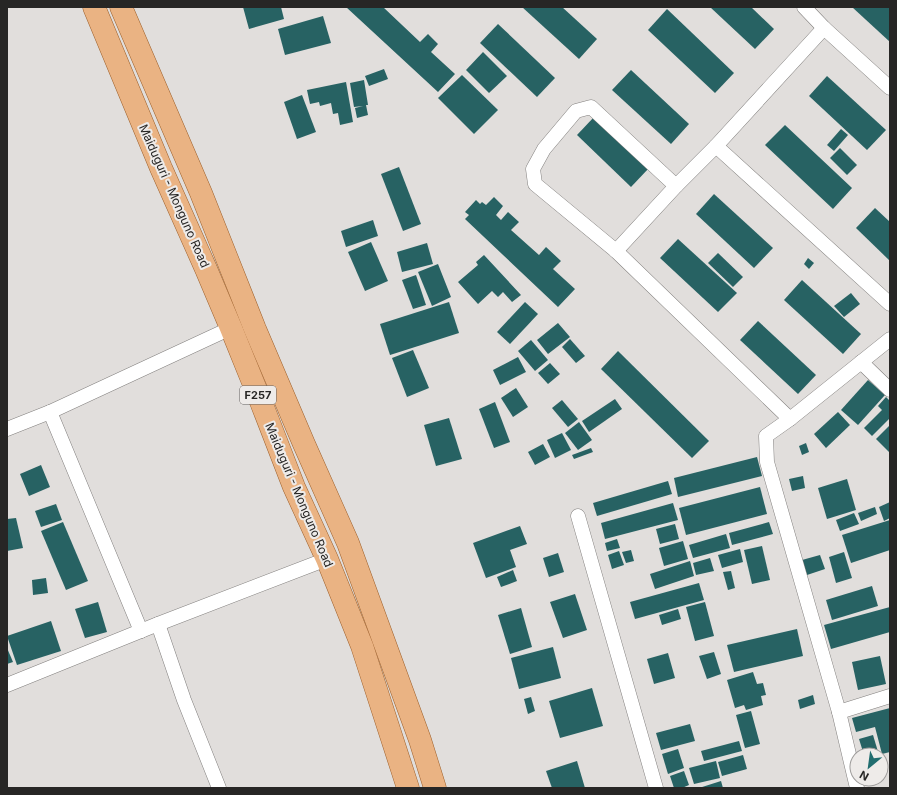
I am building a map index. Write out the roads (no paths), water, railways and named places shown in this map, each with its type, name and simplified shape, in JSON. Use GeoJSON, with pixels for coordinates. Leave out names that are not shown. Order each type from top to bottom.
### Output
{"type":"FeatureCollection","features":[{"type":"Feature","properties":{"kind":"main road","name":"Maiduguri - Monguno Road"},"geometry":{"type":"LineString","coordinates":[[94,7],[161,168],[231,328],[294,487],[327,559],[362,646],[408,788]]}},
{"type":"Feature","properties":{"kind":"main road","name":"Maiduguri - Monguno Road"},"geometry":{"type":"LineString","coordinates":[[122,7],[201,193],[255,329],[348,543],[420,740],[435,788]]}},
{"type":"Feature","properties":{"kind":"street"},"geometry":{"type":"LineString","coordinates":[[804,7],[824,28],[890,88]]}},
{"type":"Feature","properties":{"kind":"street"},"geometry":{"type":"LineString","coordinates":[[616,250],[716,146],[824,28]]}},
{"type":"Feature","properties":{"kind":"street"},"geometry":{"type":"LineString","coordinates":[[676,186],[591,107],[576,111],[544,149],[533,169],[535,184],[616,250],[790,419]]}},
{"type":"Feature","properties":{"kind":"street"},"geometry":{"type":"LineString","coordinates":[[716,146],[890,304]]}},
{"type":"Feature","properties":{"kind":"street"},"geometry":{"type":"LineString","coordinates":[[7,429],[50,412],[231,328]]}},
{"type":"Feature","properties":{"kind":"street"},"geometry":{"type":"LineString","coordinates":[[856,788],[839,712],[767,462],[766,436],[790,419],[890,339]]}},
{"type":"Feature","properties":{"kind":"street"},"geometry":{"type":"LineString","coordinates":[[861,362],[890,390]]}},
{"type":"Feature","properties":{"kind":"street"},"geometry":{"type":"LineString","coordinates":[[50,412],[141,630]]}},
{"type":"Feature","properties":{"kind":"street"},"geometry":{"type":"LineString","coordinates":[[578,516],[656,788]]}},
{"type":"Feature","properties":{"kind":"street"},"geometry":{"type":"LineString","coordinates":[[7,685],[141,630],[327,559]]}},
{"type":"Feature","properties":{"kind":"street"},"geometry":{"type":"LineString","coordinates":[[158,624],[184,700],[219,788]]}},
{"type":"Feature","properties":{"kind":"street"},"geometry":{"type":"LineString","coordinates":[[839,712],[890,696]]}}]}
